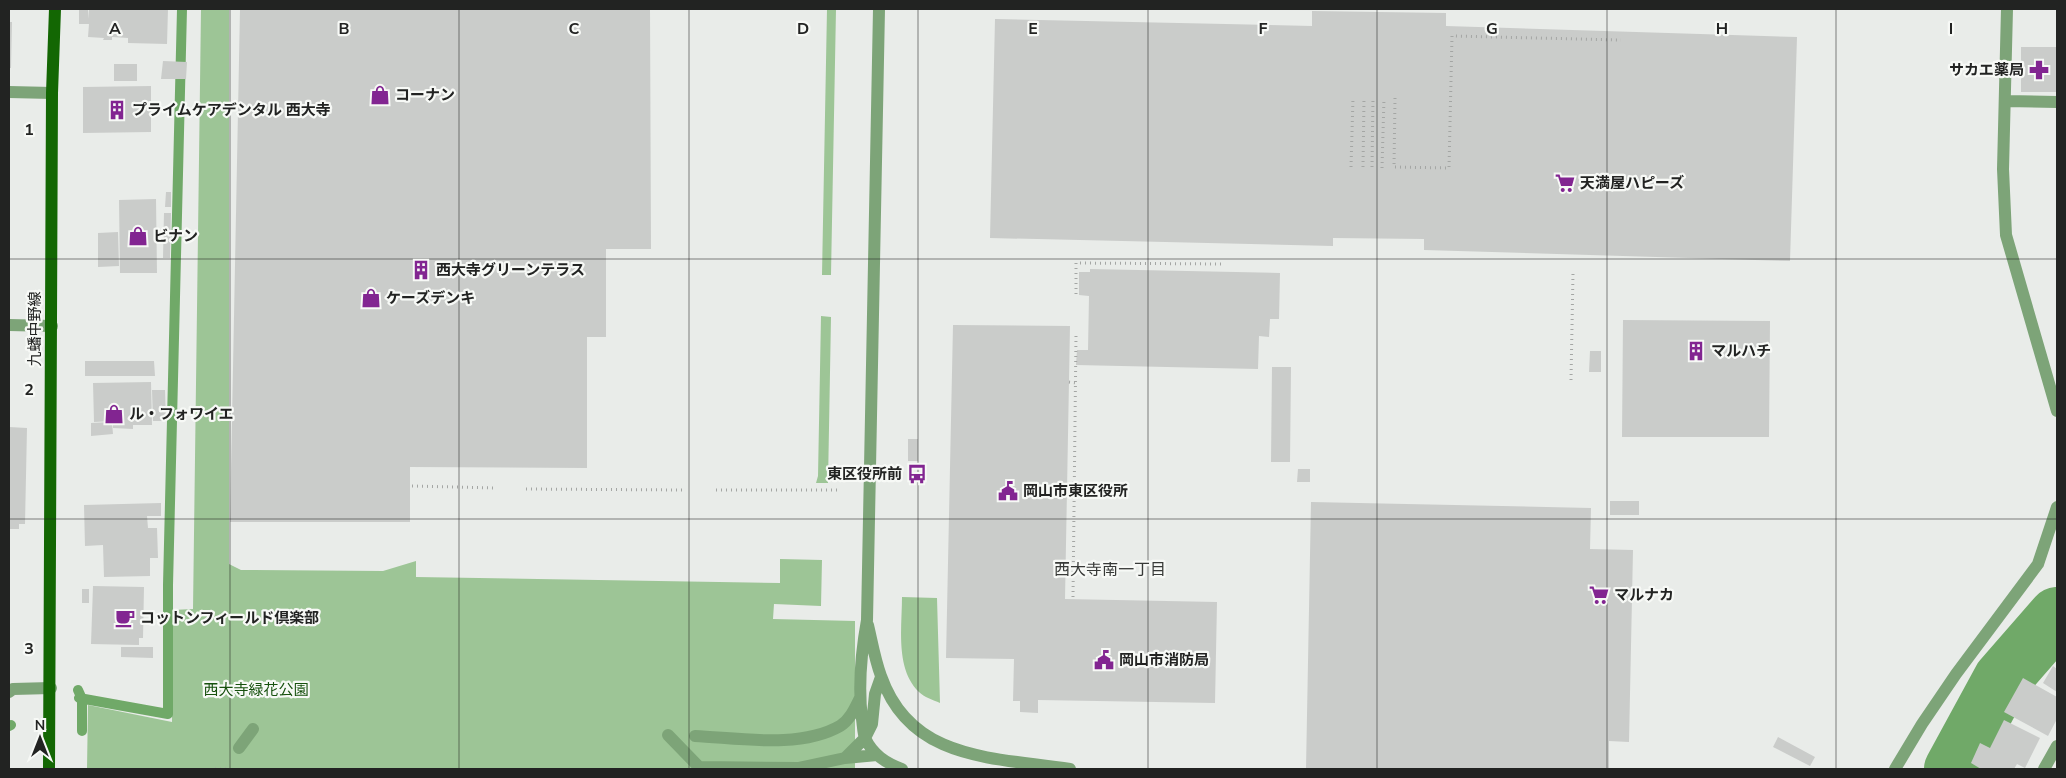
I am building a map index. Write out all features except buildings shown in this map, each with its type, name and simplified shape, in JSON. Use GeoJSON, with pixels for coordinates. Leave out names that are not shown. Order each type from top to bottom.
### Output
{"type":"FeatureCollection","features":[{"type":"Feature","properties":{"kind":"main road","name":"九蟠中野線"},"geometry":{"type":"LineString","coordinates":[[49,769],[51,688],[52,93],[55,9]]}},
{"type":"Feature","properties":{"kind":"street"},"geometry":{"type":"LineString","coordinates":[[879,9],[867,620],[861,651],[860,698],[865,738],[877,755],[888,764],[902,769]]}},
{"type":"Feature","properties":{"kind":"street"},"geometry":{"type":"LineString","coordinates":[[2007,9],[2004,169],[2006,235],[2057,410]]}},
{"type":"Feature","properties":{"kind":"street"},"geometry":{"type":"LineString","coordinates":[[9,92],[52,93]]}},
{"type":"Feature","properties":{"kind":"street"},"geometry":{"type":"LineString","coordinates":[[2005,101],[2057,102]]}},
{"type":"Feature","properties":{"kind":"street"},"geometry":{"type":"LineString","coordinates":[[9,325],[52,326]]}},
{"type":"Feature","properties":{"kind":"street"},"geometry":{"type":"LineString","coordinates":[[1895,769],[1922,724],[1956,674],[2038,564],[2057,507]]}},
{"type":"Feature","properties":{"kind":"street"},"geometry":{"type":"LineString","coordinates":[[867,620],[881,676],[891,698],[917,730],[949,749],[969,754],[1070,769]]}},
{"type":"Feature","properties":{"kind":"street"},"geometry":{"type":"LineString","coordinates":[[845,758],[865,738],[872,724],[875,694],[881,676]]}},
{"type":"Feature","properties":{"kind":"street"},"geometry":{"type":"LineString","coordinates":[[9,692],[13,689],[51,688]]}},
{"type":"Feature","properties":{"kind":"street"},"geometry":{"type":"LineString","coordinates":[[696,736],[784,740],[812,736],[841,726],[851,716],[860,698]]}},
{"type":"Feature","properties":{"kind":"street"},"geometry":{"type":"LineString","coordinates":[[239,748],[253,729]]}},
{"type":"Feature","properties":{"kind":"street"},"geometry":{"type":"LineString","coordinates":[[668,735],[699,767],[798,768],[845,758],[877,755]]}},
{"type":"Feature","properties":{"kind":"street"},"geometry":{"type":"LineString","coordinates":[[2044,769],[2057,746]]}},
{"type":"Feature","properties":{"kind":"street"},"geometry":{"type":"LineString","coordinates":[[1018,769],[1052,766]]}},
{"type":"Feature","properties":{"kind":"path"},"geometry":{"type":"LineString","coordinates":[[1395,98],[1394,167],[1450,168],[1452,36],[1621,40]]}},
{"type":"Feature","properties":{"kind":"path"},"geometry":{"type":"LineString","coordinates":[[1372,167],[1373,97]]}},
{"type":"Feature","properties":{"kind":"path"},"geometry":{"type":"LineString","coordinates":[[1351,167],[1352,98]]}},
{"type":"Feature","properties":{"kind":"path"},"geometry":{"type":"LineString","coordinates":[[1363,167],[1364,98]]}},
{"type":"Feature","properties":{"kind":"path"},"geometry":{"type":"LineString","coordinates":[[1382,168],[1384,98]]}},
{"type":"Feature","properties":{"kind":"path"},"geometry":{"type":"LineString","coordinates":[[1076,294],[1076,263],[1223,264],[1223,262]]}},
{"type":"Feature","properties":{"kind":"path"},"geometry":{"type":"LineString","coordinates":[[1571,380],[1573,273]]}},
{"type":"Feature","properties":{"kind":"path"},"geometry":{"type":"LineString","coordinates":[[1073,597],[1076,335]]}},
{"type":"Feature","properties":{"kind":"path"},"geometry":{"type":"LineString","coordinates":[[1069,382],[1076,382]]}},
{"type":"Feature","properties":{"kind":"path"},"geometry":{"type":"LineString","coordinates":[[412,486],[494,488]]}},
{"type":"Feature","properties":{"kind":"path"},"geometry":{"type":"LineString","coordinates":[[526,489],[684,490]]}},
{"type":"Feature","properties":{"kind":"path"},"geometry":{"type":"LineString","coordinates":[[716,490],[841,490]]}},
{"type":"Feature","properties":{"kind":"path"},"geometry":{"type":"LineString","coordinates":[[215,769],[226,769]]}},
{"type":"Feature","properties":{"kind":"green space","name":"西大寺緑花公園"},"geometry":{"type":"Polygon","coordinates":[[[201,9],[229,9],[229,564],[241,570],[383,571],[416,561],[416,577],[780,583],[780,559],[822,560],[821,606],[774,604],[773,619],[855,621],[855,769],[87,769],[88,705],[172,722],[172,610],[193,609],[201,9]]]}},
{"type":"Feature","properties":{"kind":"green space"},"geometry":{"type":"Polygon","coordinates":[[[827,9],[836,9],[831,275],[822,275],[827,9]]]}},
{"type":"Feature","properties":{"kind":"green space"},"geometry":{"type":"Polygon","coordinates":[[[821,316],[831,317],[828,483],[816,483],[818,476],[821,316]]]}},
{"type":"Feature","properties":{"kind":"green space"},"geometry":{"type":"Polygon","coordinates":[[[902,597],[937,598],[940,703],[919,692],[911,683],[906,672],[901,634],[902,597]]]}},
{"type":"Feature","properties":{"kind":"waterway"},"geometry":{"type":"LineString","coordinates":[[79,698],[168,714],[168,585],[182,9]]}},
{"type":"Feature","properties":{"kind":"waterway"},"geometry":{"type":"LineString","coordinates":[[1953,769],[2002,679],[2057,616]]}},
{"type":"Feature","properties":{"kind":"waterway"},"geometry":{"type":"LineString","coordinates":[[78,690],[82,699],[82,731]]}},
{"type":"Feature","properties":{"kind":"place","name":"サカエ薬局"},"geometry":{"type":"Point","coordinates":[2039,70]}},
{"type":"Feature","properties":{"kind":"place","name":"コーナン"},"geometry":{"type":"Point","coordinates":[380,95]}},
{"type":"Feature","properties":{"kind":"place","name":"プライムケアデンタル 西大寺"},"geometry":{"type":"Point","coordinates":[117,110]}},
{"type":"Feature","properties":{"kind":"place","name":"天満屋ハピーズ"},"geometry":{"type":"Point","coordinates":[1565,183]}},
{"type":"Feature","properties":{"kind":"place","name":"ビナン"},"geometry":{"type":"Point","coordinates":[138,236]}},
{"type":"Feature","properties":{"kind":"place","name":"西大寺グリーンテラス"},"geometry":{"type":"Point","coordinates":[421,270]}},
{"type":"Feature","properties":{"kind":"place","name":"ケーズデンキ"},"geometry":{"type":"Point","coordinates":[371,298]}},
{"type":"Feature","properties":{"kind":"place","name":"マルハチ"},"geometry":{"type":"Point","coordinates":[1696,351]}},
{"type":"Feature","properties":{"kind":"place","name":"ル・フォワイエ"},"geometry":{"type":"Point","coordinates":[114,414]}},
{"type":"Feature","properties":{"kind":"place","name":"東区役所前"},"geometry":{"type":"Point","coordinates":[917,474]}},
{"type":"Feature","properties":{"kind":"place","name":"岡山市東区役所"},"geometry":{"type":"Point","coordinates":[1008,491]}},
{"type":"Feature","properties":{"kind":"place","name":"マルナカ"},"geometry":{"type":"Point","coordinates":[1599,595]}},
{"type":"Feature","properties":{"kind":"place","name":"コットンフィールド倶楽部"},"geometry":{"type":"Point","coordinates":[125,618]}},
{"type":"Feature","properties":{"kind":"place","name":"岡山市消防局"},"geometry":{"type":"Point","coordinates":[1104,660]}},
{"type":"Feature","properties":{"kind":"district","name":"西大寺南一丁目"},"geometry":{"type":"Point","coordinates":[1110,569]}}]}
